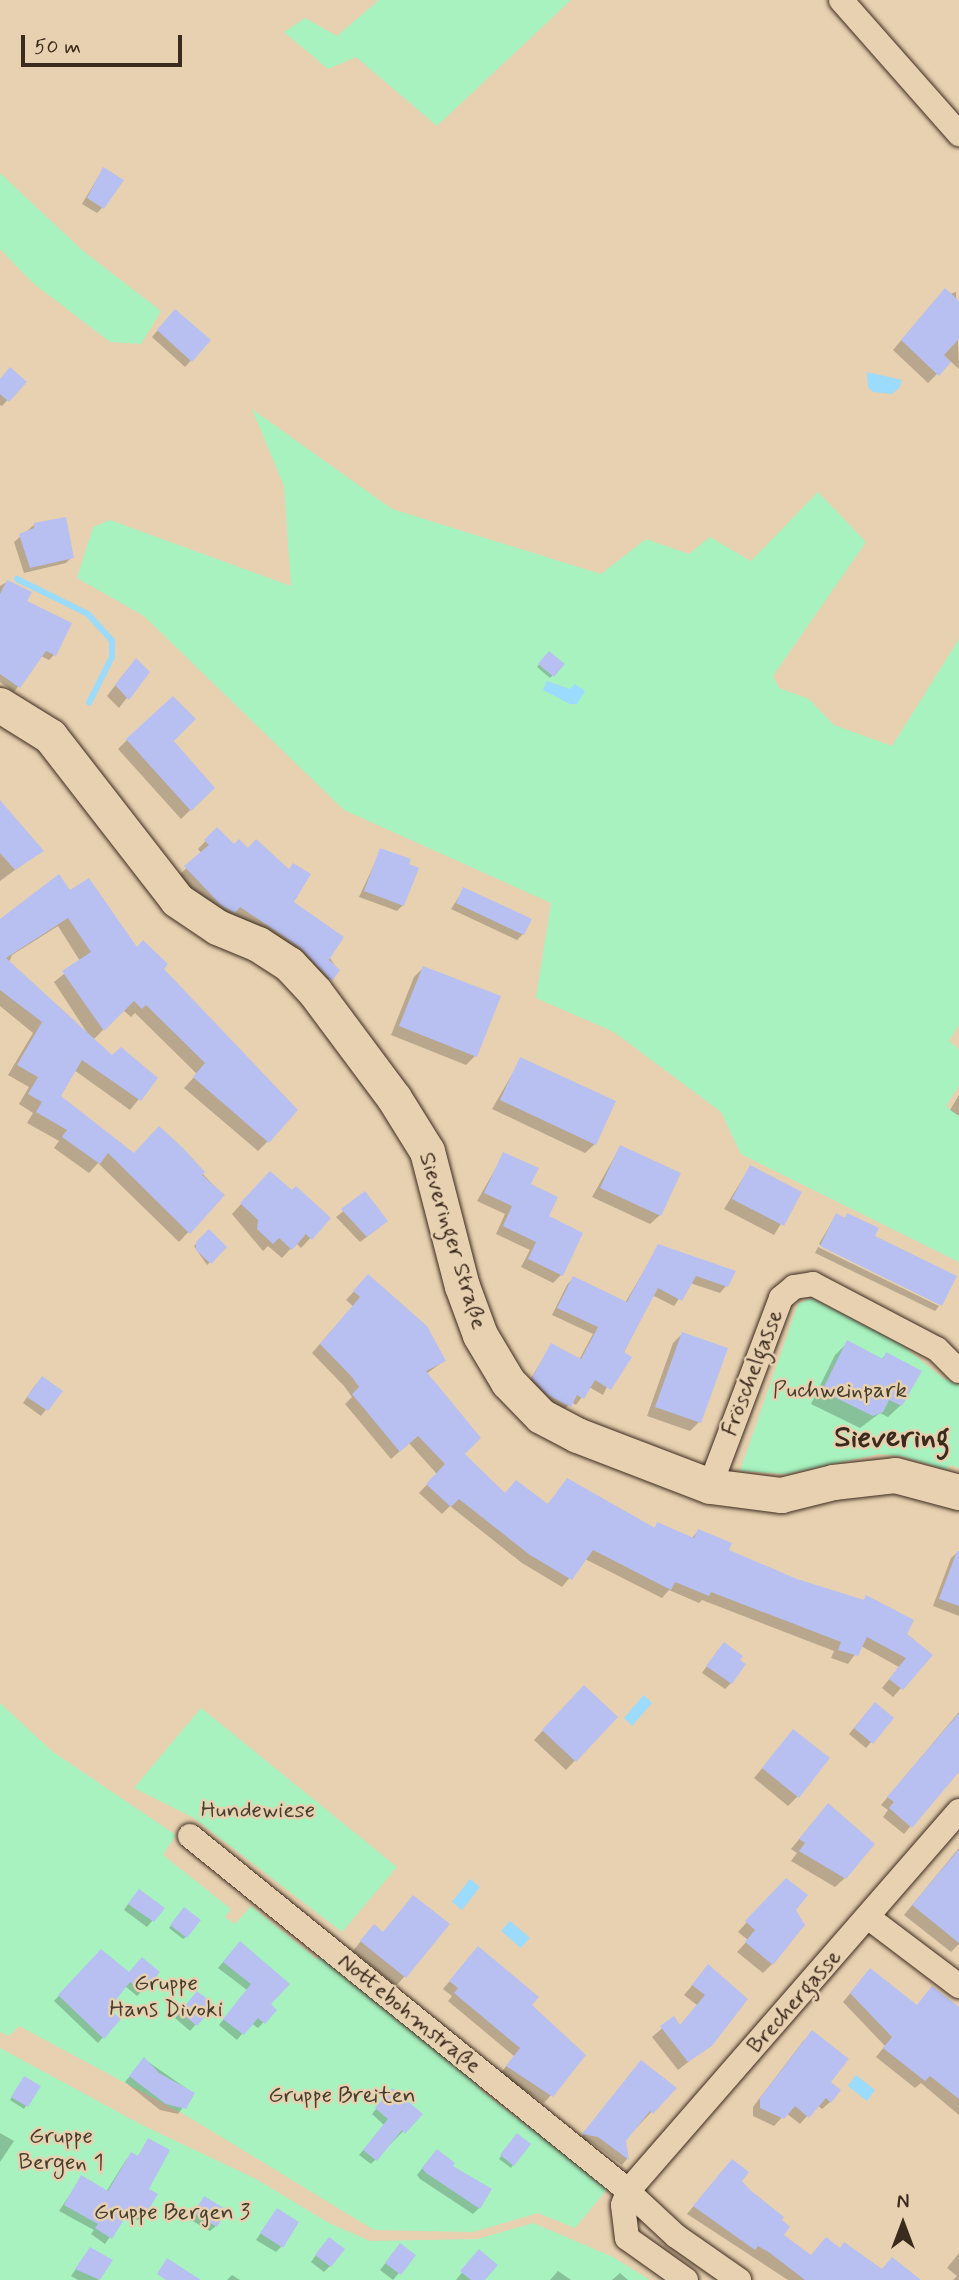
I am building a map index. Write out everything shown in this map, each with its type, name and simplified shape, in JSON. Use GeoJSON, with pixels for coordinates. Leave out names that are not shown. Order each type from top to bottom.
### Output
{"type":"FeatureCollection","features":[{"type":"Feature","properties":{"kind":"main road","name":"Sieveringer Straße"},"geometry":{"type":"LineString","coordinates":[[0,705],[50,736],[177,900],[217,927],[258,944],[289,964],[323,1002],[394,1098],[427,1151],[462,1286],[480,1335],[508,1382],[541,1416],[577,1435],[710,1486],[781,1495],[833,1482],[895,1475],[959,1492]]}},
{"type":"Feature","properties":{"kind":"street"},"geometry":{"type":"LineString","coordinates":[[841,0],[959,134]]}},
{"type":"Feature","properties":{"kind":"street","name":"Fröschelgasse"},"geometry":{"type":"LineString","coordinates":[[710,1486],[781,1298],[793,1287],[814,1284],[937,1349],[959,1371]]}},
{"type":"Feature","properties":{"kind":"street","name":"Brechergasse"},"geometry":{"type":"LineString","coordinates":[[628,2191],[869,1918],[959,1811]]}},
{"type":"Feature","properties":{"kind":"street","name":"Nottebohmstraße"},"geometry":{"type":"LineString","coordinates":[[190,1836],[628,2191],[676,2235],[739,2280]]}},
{"type":"Feature","properties":{"kind":"street"},"geometry":{"type":"LineString","coordinates":[[869,1918],[959,1986]]}},
{"type":"Feature","properties":{"kind":"street"},"geometry":{"type":"LineString","coordinates":[[628,2191],[624,2205],[627,2238],[686,2280]]}},
{"type":"Feature","properties":{"kind":"green space"},"geometry":{"type":"Polygon","coordinates":[[[379,0],[571,0],[437,126],[356,57],[328,69],[284,32],[305,18],[337,36],[379,0]]]}},
{"type":"Feature","properties":{"kind":"green space"},"geometry":{"type":"Polygon","coordinates":[[[0,173],[82,250],[161,311],[141,344],[110,342],[33,283],[0,249],[0,173]]]}},
{"type":"Feature","properties":{"kind":"green space"},"geometry":{"type":"Polygon","coordinates":[[[252,409],[392,509],[601,574],[646,539],[689,554],[710,537],[751,561],[818,492],[866,542],[773,676],[779,688],[809,699],[834,725],[892,746],[959,639],[959,1025],[949,1041],[959,1049],[959,1086],[946,1106],[959,1116],[959,1262],[741,1154],[721,1112],[614,1032],[536,998],[551,903],[344,810],[144,616],[77,578],[93,527],[110,520],[291,586],[284,486],[252,409]],[[547,681],[543,690],[575,705],[570,689],[547,681]]]}},
{"type":"Feature","properties":{"kind":"green space","name":"Puchweinpark"},"geometry":{"type":"Polygon","coordinates":[[[812,1298],[901,1344],[943,1378],[959,1385],[959,1468],[949,1465],[947,1470],[901,1456],[879,1454],[787,1474],[740,1471],[798,1304],[812,1298]]]}},
{"type":"Feature","properties":{"kind":"green space"},"geometry":{"type":"Polygon","coordinates":[[[0,1703],[53,1752],[176,1835],[163,1855],[231,1909],[225,1917],[235,1924],[251,1906],[317,1959],[323,1953],[482,2086],[480,2089],[609,2187],[575,2228],[538,2213],[473,2232],[374,2230],[187,2116],[19,2026],[9,2036],[0,2032],[0,1703]]]}},
{"type":"Feature","properties":{"kind":"green space","name":"Hundewiese"},"geometry":{"type":"Polygon","coordinates":[[[201,1708],[397,1867],[342,1932],[194,1818],[134,1788],[201,1708]]]}},
{"type":"Feature","properties":{"kind":"green space"},"geometry":{"type":"Polygon","coordinates":[[[0,2048],[142,2125],[256,2179],[329,2223],[370,2241],[478,2239],[533,2223],[613,2257],[650,2280],[0,2280],[0,2048]]]}},
{"type":"Feature","properties":{"kind":"water"},"geometry":{"type":"Polygon","coordinates":[[[867,372],[902,380],[900,387],[892,394],[873,392],[868,387],[867,372]]]}},
{"type":"Feature","properties":{"kind":"water"},"geometry":{"type":"Polygon","coordinates":[[[547,681],[570,689],[575,684],[585,691],[577,704],[570,704],[543,690],[547,681]]]}},
{"type":"Feature","properties":{"kind":"water"},"geometry":{"type":"Polygon","coordinates":[[[644,1695],[652,1703],[632,1726],[624,1718],[644,1695]]]}},
{"type":"Feature","properties":{"kind":"water"},"geometry":{"type":"Polygon","coordinates":[[[470,1879],[480,1887],[462,1910],[452,1902],[470,1879]]]}},
{"type":"Feature","properties":{"kind":"water"},"geometry":{"type":"Polygon","coordinates":[[[510,1921],[530,1938],[521,1948],[501,1931],[510,1921]]]}},
{"type":"Feature","properties":{"kind":"water"},"geometry":{"type":"Polygon","coordinates":[[[856,2075],[875,2090],[867,2101],[848,2086],[856,2075]]]}},
{"type":"Feature","properties":{"kind":"building"},"geometry":{"type":"Polygon","coordinates":[[[103,167],[124,180],[104,209],[87,198],[103,167]]]}},
{"type":"Feature","properties":{"kind":"building"},"geometry":{"type":"Polygon","coordinates":[[[945,288],[959,301],[959,339],[944,355],[951,362],[939,376],[901,340],[945,288]]]}},
{"type":"Feature","properties":{"kind":"building"},"geometry":{"type":"Polygon","coordinates":[[[175,309],[211,340],[192,362],[157,330],[175,309]]]}},
{"type":"Feature","properties":{"kind":"building"},"geometry":{"type":"Polygon","coordinates":[[[10,367],[27,382],[9,402],[0,394],[0,379],[10,367]]]}},
{"type":"Feature","properties":{"kind":"building"},"geometry":{"type":"Polygon","coordinates":[[[66,517],[74,558],[30,568],[19,534],[34,528],[34,523],[66,517]]]}},
{"type":"Feature","properties":{"kind":"building"},"geometry":{"type":"Polygon","coordinates":[[[7,580],[32,592],[27,601],[72,623],[56,656],[46,651],[20,688],[0,674],[0,594],[7,580]]]}},
{"type":"Feature","properties":{"kind":"building"},"geometry":{"type":"Polygon","coordinates":[[[549,651],[565,664],[554,677],[538,664],[549,651]]]}},
{"type":"Feature","properties":{"kind":"building"},"geometry":{"type":"Polygon","coordinates":[[[136,658],[150,672],[129,700],[115,685],[136,658]]]}},
{"type":"Feature","properties":{"kind":"building"},"geometry":{"type":"Polygon","coordinates":[[[173,696],[196,719],[174,741],[215,788],[191,811],[126,739],[173,696]]]}},
{"type":"Feature","properties":{"kind":"building"},"geometry":{"type":"Polygon","coordinates":[[[0,800],[44,851],[15,870],[0,853],[0,800]]]}},
{"type":"Feature","properties":{"kind":"building"},"geometry":{"type":"Polygon","coordinates":[[[217,827],[234,844],[239,839],[248,848],[256,839],[289,869],[293,863],[311,874],[294,902],[344,937],[329,960],[340,970],[332,981],[300,947],[240,907],[235,913],[221,905],[184,866],[209,845],[204,840],[217,827]]]}},
{"type":"Feature","properties":{"kind":"building"},"geometry":{"type":"Polygon","coordinates":[[[380,848],[411,859],[409,864],[419,868],[404,906],[364,891],[380,848]]]}},
{"type":"Feature","properties":{"kind":"building"},"geometry":{"type":"Polygon","coordinates":[[[59,874],[70,890],[89,878],[137,947],[143,940],[168,964],[164,969],[298,1110],[269,1143],[193,1077],[205,1063],[146,1005],[142,1009],[134,1001],[104,1031],[62,971],[91,952],[68,918],[6,958],[112,1055],[121,1047],[158,1078],[141,1101],[82,1060],[61,1096],[134,1153],[159,1126],[183,1148],[205,1172],[202,1175],[225,1195],[190,1234],[108,1153],[100,1164],[62,1137],[67,1130],[36,1112],[42,1102],[28,1094],[38,1077],[17,1065],[42,1022],[0,990],[0,919],[59,874]]]}},
{"type":"Feature","properties":{"kind":"building"},"geometry":{"type":"Polygon","coordinates":[[[463,887],[532,919],[524,935],[456,903],[463,887]]]}},
{"type":"Feature","properties":{"kind":"building"},"geometry":{"type":"Polygon","coordinates":[[[423,966],[501,996],[477,1057],[399,1026],[423,966]]]}},
{"type":"Feature","properties":{"kind":"building"},"geometry":{"type":"Polygon","coordinates":[[[520,1057],[616,1101],[596,1145],[500,1100],[520,1057]]]}},
{"type":"Feature","properties":{"kind":"building"},"geometry":{"type":"Polygon","coordinates":[[[620,1145],[681,1173],[661,1216],[600,1188],[620,1145]]]}},
{"type":"Feature","properties":{"kind":"building"},"geometry":{"type":"Polygon","coordinates":[[[503,1152],[539,1168],[531,1184],[558,1197],[549,1216],[583,1233],[563,1276],[528,1259],[536,1242],[503,1226],[512,1206],[484,1193],[503,1152]]]}},
{"type":"Feature","properties":{"kind":"building"},"geometry":{"type":"Polygon","coordinates":[[[750,1165],[802,1192],[784,1226],[732,1199],[750,1165]]]}},
{"type":"Feature","properties":{"kind":"building"},"geometry":{"type":"Polygon","coordinates":[[[270,1171],[292,1190],[296,1186],[331,1218],[312,1240],[306,1234],[292,1250],[279,1238],[273,1244],[257,1229],[258,1220],[240,1203],[270,1171]]]}},
{"type":"Feature","properties":{"kind":"building"},"geometry":{"type":"Polygon","coordinates":[[[365,1191],[388,1221],[367,1237],[341,1209],[365,1191]]]}},
{"type":"Feature","properties":{"kind":"building"},"geometry":{"type":"Polygon","coordinates":[[[836,1213],[845,1218],[847,1213],[879,1228],[875,1236],[957,1276],[942,1306],[820,1246],[836,1213]]]}},
{"type":"Feature","properties":{"kind":"building"},"geometry":{"type":"Polygon","coordinates":[[[209,1229],[227,1247],[211,1264],[196,1250],[196,1242],[209,1229]]]}},
{"type":"Feature","properties":{"kind":"building"},"geometry":{"type":"Polygon","coordinates":[[[658,1244],[736,1271],[728,1287],[696,1276],[682,1301],[658,1288],[624,1352],[632,1357],[611,1390],[595,1380],[584,1399],[577,1395],[571,1407],[548,1395],[532,1378],[551,1343],[581,1359],[598,1327],[557,1308],[573,1276],[627,1302],[658,1244]]]}},
{"type":"Feature","properties":{"kind":"building"},"geometry":{"type":"Polygon","coordinates":[[[368,1274],[427,1326],[446,1361],[426,1371],[481,1438],[465,1454],[505,1493],[516,1480],[548,1504],[567,1478],[655,1528],[657,1522],[694,1538],[698,1529],[732,1543],[729,1550],[797,1579],[864,1600],[866,1595],[914,1620],[907,1634],[933,1655],[903,1690],[889,1679],[906,1658],[867,1637],[858,1656],[838,1650],[841,1642],[711,1592],[709,1596],[675,1582],[671,1590],[593,1550],[572,1580],[530,1555],[459,1499],[451,1507],[426,1484],[445,1464],[418,1436],[400,1452],[352,1394],[359,1387],[352,1377],[320,1344],[360,1297],[353,1291],[368,1274]]]}},
{"type":"Feature","properties":{"kind":"building"},"geometry":{"type":"Polygon","coordinates":[[[682,1332],[728,1348],[701,1423],[655,1407],[682,1332]]]}},
{"type":"Feature","properties":{"kind":"building"},"geometry":{"type":"Polygon","coordinates":[[[847,1340],[883,1359],[886,1352],[922,1371],[902,1406],[889,1400],[883,1412],[873,1416],[822,1391],[847,1340]]]}},
{"type":"Feature","properties":{"kind":"building"},"geometry":{"type":"Polygon","coordinates":[[[42,1376],[63,1391],[48,1411],[27,1397],[42,1376]]]}},
{"type":"Feature","properties":{"kind":"building"},"geometry":{"type":"Polygon","coordinates":[[[959,1551],[959,1606],[939,1599],[959,1551]]]}},
{"type":"Feature","properties":{"kind":"building"},"geometry":{"type":"Polygon","coordinates":[[[724,1642],[743,1656],[740,1660],[746,1664],[732,1684],[706,1666],[724,1642]]]}},
{"type":"Feature","properties":{"kind":"building"},"geometry":{"type":"Polygon","coordinates":[[[584,1685],[618,1717],[576,1762],[542,1730],[584,1685]]]}},
{"type":"Feature","properties":{"kind":"building"},"geometry":{"type":"Polygon","coordinates":[[[875,1702],[894,1718],[873,1744],[854,1728],[875,1702]]]}},
{"type":"Feature","properties":{"kind":"building"},"geometry":{"type":"Polygon","coordinates":[[[959,1713],[959,1772],[912,1828],[889,1808],[894,1802],[887,1797],[959,1713]]]}},
{"type":"Feature","properties":{"kind":"building"},"geometry":{"type":"Polygon","coordinates":[[[793,1729],[830,1758],[799,1798],[762,1768],[793,1729]]]}},
{"type":"Feature","properties":{"kind":"building"},"geometry":{"type":"Polygon","coordinates":[[[828,1803],[875,1844],[846,1879],[799,1851],[805,1843],[799,1839],[828,1803]]]}},
{"type":"Feature","properties":{"kind":"building"},"geometry":{"type":"Polygon","coordinates":[[[959,1849],[959,1943],[912,1905],[959,1849]]]}},
{"type":"Feature","properties":{"kind":"building"},"geometry":{"type":"Polygon","coordinates":[[[786,1878],[808,1895],[796,1910],[805,1925],[773,1965],[745,1942],[755,1930],[745,1921],[786,1878]]]}},
{"type":"Feature","properties":{"kind":"building"},"geometry":{"type":"Polygon","coordinates":[[[139,1889],[165,1908],[154,1922],[128,1904],[139,1889]]]}},
{"type":"Feature","properties":{"kind":"building"},"geometry":{"type":"Polygon","coordinates":[[[413,1895],[450,1924],[406,1978],[360,1941],[374,1924],[383,1932],[413,1895]]]}},
{"type":"Feature","properties":{"kind":"building"},"geometry":{"type":"Polygon","coordinates":[[[184,1907],[201,1920],[187,1938],[170,1925],[184,1907]]]}},
{"type":"Feature","properties":{"kind":"building"},"geometry":{"type":"Polygon","coordinates":[[[240,1941],[290,1984],[271,2004],[277,2010],[265,2024],[258,2018],[244,2035],[223,2019],[251,1984],[223,1962],[240,1941]]]}},
{"type":"Feature","properties":{"kind":"building"},"geometry":{"type":"Polygon","coordinates":[[[478,1946],[539,1997],[532,2005],[586,2055],[553,2097],[506,2066],[520,2048],[454,1993],[458,1988],[449,1981],[478,1946]]]}},
{"type":"Feature","properties":{"kind":"building"},"geometry":{"type":"Polygon","coordinates":[[[101,1949],[129,1972],[142,1957],[160,1972],[143,1992],[130,1982],[109,2009],[121,2019],[104,2039],[58,1995],[101,1949]]]}},
{"type":"Feature","properties":{"kind":"building"},"geometry":{"type":"Polygon","coordinates":[[[708,1964],[748,1999],[712,2046],[688,2062],[660,2026],[674,2016],[680,2025],[705,1995],[692,1985],[708,1964]]]}},
{"type":"Feature","properties":{"kind":"building"},"geometry":{"type":"Polygon","coordinates":[[[870,1968],[917,2005],[932,1986],[959,2007],[959,2099],[930,2076],[925,2081],[883,2048],[892,2037],[850,1993],[870,1968]]]}},
{"type":"Feature","properties":{"kind":"building"},"geometry":{"type":"Polygon","coordinates":[[[197,1991],[215,2005],[197,2026],[180,2012],[197,1991]]]}},
{"type":"Feature","properties":{"kind":"building"},"geometry":{"type":"Polygon","coordinates":[[[812,2030],[849,2059],[831,2082],[841,2090],[831,2103],[826,2098],[809,2118],[795,2106],[784,2119],[760,2108],[760,2098],[812,2030]]]}},
{"type":"Feature","properties":{"kind":"building"},"geometry":{"type":"Polygon","coordinates":[[[144,2057],[159,2073],[195,2093],[186,2109],[166,2104],[129,2076],[144,2057]]]}},
{"type":"Feature","properties":{"kind":"building"},"geometry":{"type":"Polygon","coordinates":[[[641,2060],[677,2088],[653,2114],[650,2111],[626,2141],[629,2160],[598,2137],[582,2134],[641,2060]]]}},
{"type":"Feature","properties":{"kind":"building"},"geometry":{"type":"Polygon","coordinates":[[[24,2076],[41,2086],[28,2107],[11,2097],[24,2076]]]}},
{"type":"Feature","properties":{"kind":"building"},"geometry":{"type":"Polygon","coordinates":[[[392,2088],[423,2114],[405,2134],[402,2130],[377,2161],[363,2150],[388,2119],[375,2108],[392,2088]]]}},
{"type":"Feature","properties":{"kind":"building"},"geometry":{"type":"Polygon","coordinates":[[[517,2133],[531,2144],[514,2166],[500,2155],[517,2133]]]}},
{"type":"Feature","properties":{"kind":"building"},"geometry":{"type":"Polygon","coordinates":[[[148,2138],[170,2150],[149,2189],[158,2194],[145,2216],[131,2208],[112,2239],[95,2228],[98,2224],[64,2205],[81,2175],[108,2191],[131,2152],[138,2156],[148,2138]]]}},
{"type":"Feature","properties":{"kind":"building"},"geometry":{"type":"Polygon","coordinates":[[[437,2149],[455,2163],[453,2166],[492,2189],[480,2209],[422,2168],[437,2149]]]}},
{"type":"Feature","properties":{"kind":"building"},"geometry":{"type":"Polygon","coordinates":[[[732,2159],[749,2172],[742,2181],[750,2190],[784,2217],[782,2220],[790,2227],[784,2235],[811,2255],[826,2237],[840,2248],[844,2242],[882,2269],[892,2257],[921,2280],[805,2280],[770,2253],[758,2246],[755,2250],[693,2206],[732,2159]]]}},
{"type":"Feature","properties":{"kind":"building"},"geometry":{"type":"Polygon","coordinates":[[[204,2196],[227,2210],[217,2227],[194,2213],[204,2196]]]}},
{"type":"Feature","properties":{"kind":"building"},"geometry":{"type":"Polygon","coordinates":[[[277,2208],[299,2222],[283,2248],[260,2233],[277,2208]]]}},
{"type":"Feature","properties":{"kind":"building"},"geometry":{"type":"Polygon","coordinates":[[[329,2237],[345,2249],[331,2267],[315,2255],[329,2237]]]}},
{"type":"Feature","properties":{"kind":"building"},"geometry":{"type":"Polygon","coordinates":[[[400,2243],[416,2255],[401,2275],[385,2263],[400,2243]]]}},
{"type":"Feature","properties":{"kind":"building"},"geometry":{"type":"Polygon","coordinates":[[[90,2247],[113,2260],[100,2280],[75,2269],[90,2247]]]}},
{"type":"Feature","properties":{"kind":"building"},"geometry":{"type":"Polygon","coordinates":[[[479,2249],[498,2265],[485,2280],[471,2280],[460,2271],[479,2249]]]}},
{"type":"Feature","properties":{"kind":"building"},"geometry":{"type":"Polygon","coordinates":[[[167,2258],[201,2280],[166,2280],[157,2274],[167,2258]]]}},
{"type":"Feature","properties":{"kind":"waterway"},"geometry":{"type":"LineString","coordinates":[[17,579],[88,614],[112,641],[112,657],[89,703]]}},
{"type":"Feature","properties":{"kind":"district","name":"Sievering"},"geometry":{"type":"Point","coordinates":[892,1438]}},
{"type":"Feature","properties":{"kind":"park label","name":"Gruppe Hans Divoki"},"geometry":{"type":"Point","coordinates":[166,1997]}},
{"type":"Feature","properties":{"kind":"park label","name":"Gruppe Breiten"},"geometry":{"type":"Point","coordinates":[342,2096]}},
{"type":"Feature","properties":{"kind":"park label","name":"Gruppe Bergen 1"},"geometry":{"type":"Point","coordinates":[61,2150]}},
{"type":"Feature","properties":{"kind":"park label","name":"Gruppe Bergen 3"},"geometry":{"type":"Point","coordinates":[172,2213]}}]}
